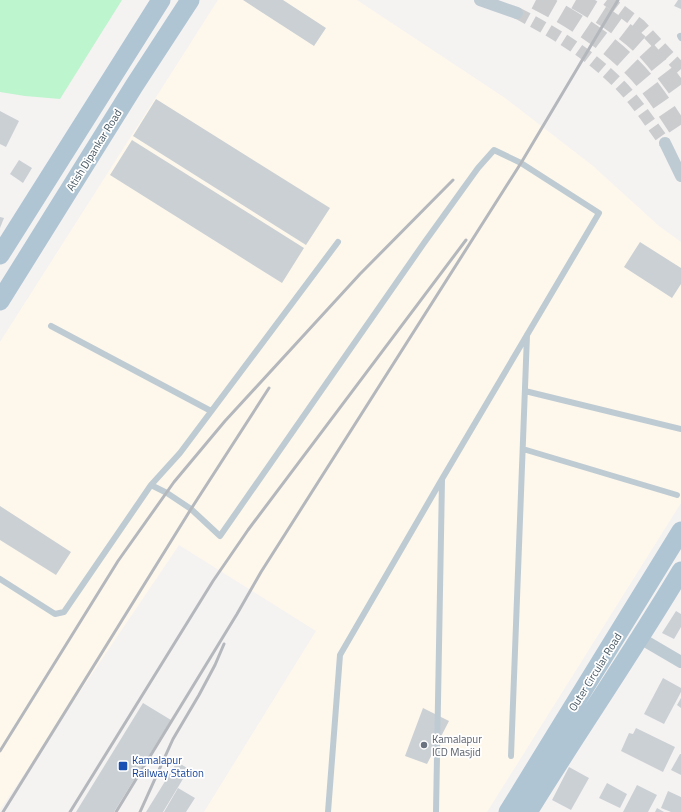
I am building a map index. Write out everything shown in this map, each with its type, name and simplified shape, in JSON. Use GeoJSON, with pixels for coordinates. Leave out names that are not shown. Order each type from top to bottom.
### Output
{"type":"FeatureCollection","features":[{"type":"Feature","properties":{"kind":"main road"},"geometry":{"type":"LineString","coordinates":[[0,255],[161,0]]}},
{"type":"Feature","properties":{"kind":"main road","name":"Atish Dipankar Road"},"geometry":{"type":"LineString","coordinates":[[0,301],[134,86],[190,0]]}},
{"type":"Feature","properties":{"kind":"main road","name":"Outer Circular Road"},"geometry":{"type":"LineString","coordinates":[[508,812],[681,531]]}},
{"type":"Feature","properties":{"kind":"main road","name":"Outer Circular Road"},"geometry":{"type":"LineString","coordinates":[[528,812],[681,572]]}},
{"type":"Feature","properties":{"kind":"street"},"geometry":{"type":"LineString","coordinates":[[480,0],[517,13]]}},
{"type":"Feature","properties":{"kind":"street"},"geometry":{"type":"LineString","coordinates":[[665,143],[681,176]]}},
{"type":"Feature","properties":{"kind":"street"},"geometry":{"type":"LineString","coordinates":[[640,638],[681,662]]}},
{"type":"Feature","properties":{"kind":"lane"},"geometry":{"type":"LineString","coordinates":[[151,485],[167,493],[191,509],[220,536],[433,231],[478,168],[494,150],[521,163],[599,213],[527,333],[340,656],[328,812]]}},
{"type":"Feature","properties":{"kind":"lane"},"geometry":{"type":"LineString","coordinates":[[0,579],[55,614],[64,612],[151,485],[180,453],[338,242]]}},
{"type":"Feature","properties":{"kind":"lane"},"geometry":{"type":"LineString","coordinates":[[51,326],[211,411]]}},
{"type":"Feature","properties":{"kind":"lane"},"geometry":{"type":"LineString","coordinates":[[511,756],[527,333]]}},
{"type":"Feature","properties":{"kind":"lane"},"geometry":{"type":"LineString","coordinates":[[525,391],[681,429]]}},
{"type":"Feature","properties":{"kind":"lane"},"geometry":{"type":"LineString","coordinates":[[523,449],[677,495]]}},
{"type":"Feature","properties":{"kind":"lane"},"geometry":{"type":"LineString","coordinates":[[436,812],[442,479]]}},
{"type":"Feature","properties":{"kind":"shaded area"},"geometry":{"type":"Polygon","coordinates":[[[218,0],[357,0],[505,98],[593,166],[659,226],[681,242],[681,503],[487,812],[204,812],[316,631],[179,545],[0,810],[0,342],[218,0]]]}},
{"type":"Feature","properties":{"kind":"green space"},"geometry":{"type":"Polygon","coordinates":[[[0,0],[122,0],[60,99],[0,92],[0,0]]]}},
{"type":"Feature","properties":{"kind":"building"},"geometry":{"type":"Polygon","coordinates":[[[243,0],[283,0],[326,28],[314,46],[243,0]]]}},
{"type":"Feature","properties":{"kind":"building"},"geometry":{"type":"Polygon","coordinates":[[[678,0],[681,0],[681,9],[674,6],[678,0]]]}},
{"type":"Feature","properties":{"kind":"building"},"geometry":{"type":"Polygon","coordinates":[[[156,99],[330,208],[306,245],[133,136],[156,99]]]}},
{"type":"Feature","properties":{"kind":"building"},"geometry":{"type":"Polygon","coordinates":[[[0,111],[19,121],[6,147],[0,144],[0,111]]]}},
{"type":"Feature","properties":{"kind":"building"},"geometry":{"type":"Polygon","coordinates":[[[132,140],[304,248],[282,283],[110,175],[132,140]]]}},
{"type":"Feature","properties":{"kind":"building"},"geometry":{"type":"Polygon","coordinates":[[[19,160],[32,168],[23,183],[10,174],[19,160]]]}},
{"type":"Feature","properties":{"kind":"building"},"geometry":{"type":"Polygon","coordinates":[[[0,217],[4,218],[0,228],[0,217]]]}},
{"type":"Feature","properties":{"kind":"building"},"geometry":{"type":"Polygon","coordinates":[[[640,242],[681,268],[681,284],[672,298],[624,267],[640,242]]]}},
{"type":"Feature","properties":{"kind":"building"},"geometry":{"type":"Polygon","coordinates":[[[0,506],[71,552],[56,575],[0,540],[0,506]]]}},
{"type":"Feature","properties":{"kind":"building"},"geometry":{"type":"Polygon","coordinates":[[[676,611],[681,614],[681,627],[674,639],[662,633],[676,611]]]}},
{"type":"Feature","properties":{"kind":"building"},"geometry":{"type":"Polygon","coordinates":[[[663,678],[681,688],[681,692],[664,724],[644,714],[663,678]]]}},
{"type":"Feature","properties":{"kind":"building"},"geometry":{"type":"Polygon","coordinates":[[[681,698],[681,708],[677,705],[681,698]]]}},
{"type":"Feature","properties":{"kind":"building","name":"Kamalapur Railway Station"},"geometry":{"type":"Polygon","coordinates":[[[143,703],[171,720],[114,812],[76,812],[143,703]]]}},
{"type":"Feature","properties":{"kind":"building"},"geometry":{"type":"Polygon","coordinates":[[[423,708],[449,721],[427,764],[405,756],[423,708]]]}},
{"type":"Feature","properties":{"kind":"building"},"geometry":{"type":"Polygon","coordinates":[[[636,728],[675,747],[663,772],[621,751],[629,733],[633,734],[636,728]]]}},
{"type":"Feature","properties":{"kind":"building"},"geometry":{"type":"Polygon","coordinates":[[[681,754],[681,775],[671,770],[681,754]]]}},
{"type":"Feature","properties":{"kind":"building","name":"Kamalapur Railway Station"},"geometry":{"type":"Polygon","coordinates":[[[177,762],[189,769],[163,812],[146,812],[177,762]]]}},
{"type":"Feature","properties":{"kind":"building"},"geometry":{"type":"Polygon","coordinates":[[[569,767],[589,778],[571,810],[552,800],[569,767]]]}},
{"type":"Feature","properties":{"kind":"building"},"geometry":{"type":"Polygon","coordinates":[[[607,783],[627,794],[620,808],[599,798],[607,783]]]}},
{"type":"Feature","properties":{"kind":"building"},"geometry":{"type":"Polygon","coordinates":[[[637,785],[657,795],[648,812],[623,812],[637,785]]]}},
{"type":"Feature","properties":{"kind":"building"},"geometry":{"type":"Polygon","coordinates":[[[178,788],[195,798],[186,812],[164,812],[178,788]]]}},
{"type":"Feature","properties":{"kind":"building"},"geometry":{"type":"Polygon","coordinates":[[[668,791],[681,797],[681,812],[671,812],[661,808],[668,791]]]}},
{"type":"Feature","properties":{"kind":"building"},"geometry":{"type":"Polygon","coordinates":[[[657,808],[664,812],[655,812],[657,808]]]}},
{"type":"Feature","properties":{"kind":"tunnel"},"geometry":{"type":"LineString","coordinates":[[536,0],[562,14],[599,38],[632,67],[652,90],[681,133]]}},
{"type":"Feature","properties":{"kind":"tunnel"},"geometry":{"type":"LineString","coordinates":[[576,0],[613,23],[646,50],[681,94]]}},
{"type":"Feature","properties":{"kind":"tunnel"},"geometry":{"type":"LineString","coordinates":[[607,0],[640,25],[681,69]]}},
{"type":"Feature","properties":{"kind":"tunnel"},"geometry":{"type":"LineString","coordinates":[[517,13],[573,46],[598,65],[634,100],[665,143]]}},
{"type":"Feature","properties":{"kind":"railway"},"geometry":{"type":"LineString","coordinates":[[116,812],[261,572],[521,163],[618,0]]}},
{"type":"Feature","properties":{"kind":"railway"},"geometry":{"type":"LineString","coordinates":[[0,751],[118,561],[174,482],[225,421],[360,274],[453,180]]}},
{"type":"Feature","properties":{"kind":"railway"},"geometry":{"type":"LineString","coordinates":[[70,812],[213,581],[248,530],[466,240]]}},
{"type":"Feature","properties":{"kind":"railway"},"geometry":{"type":"LineString","coordinates":[[3,812],[191,509],[269,388]]}},
{"type":"Feature","properties":{"kind":"railway"},"geometry":{"type":"LineString","coordinates":[[140,812],[173,739],[199,695],[224,644]]}},
{"type":"Feature","properties":{"kind":"place","name":"Kamalapur ICD Masjid"},"geometry":{"type":"Point","coordinates":[424,745]}},
{"type":"Feature","properties":{"kind":"place","name":"Kamalapur Railway Station"},"geometry":{"type":"Point","coordinates":[123,766]}}]}
